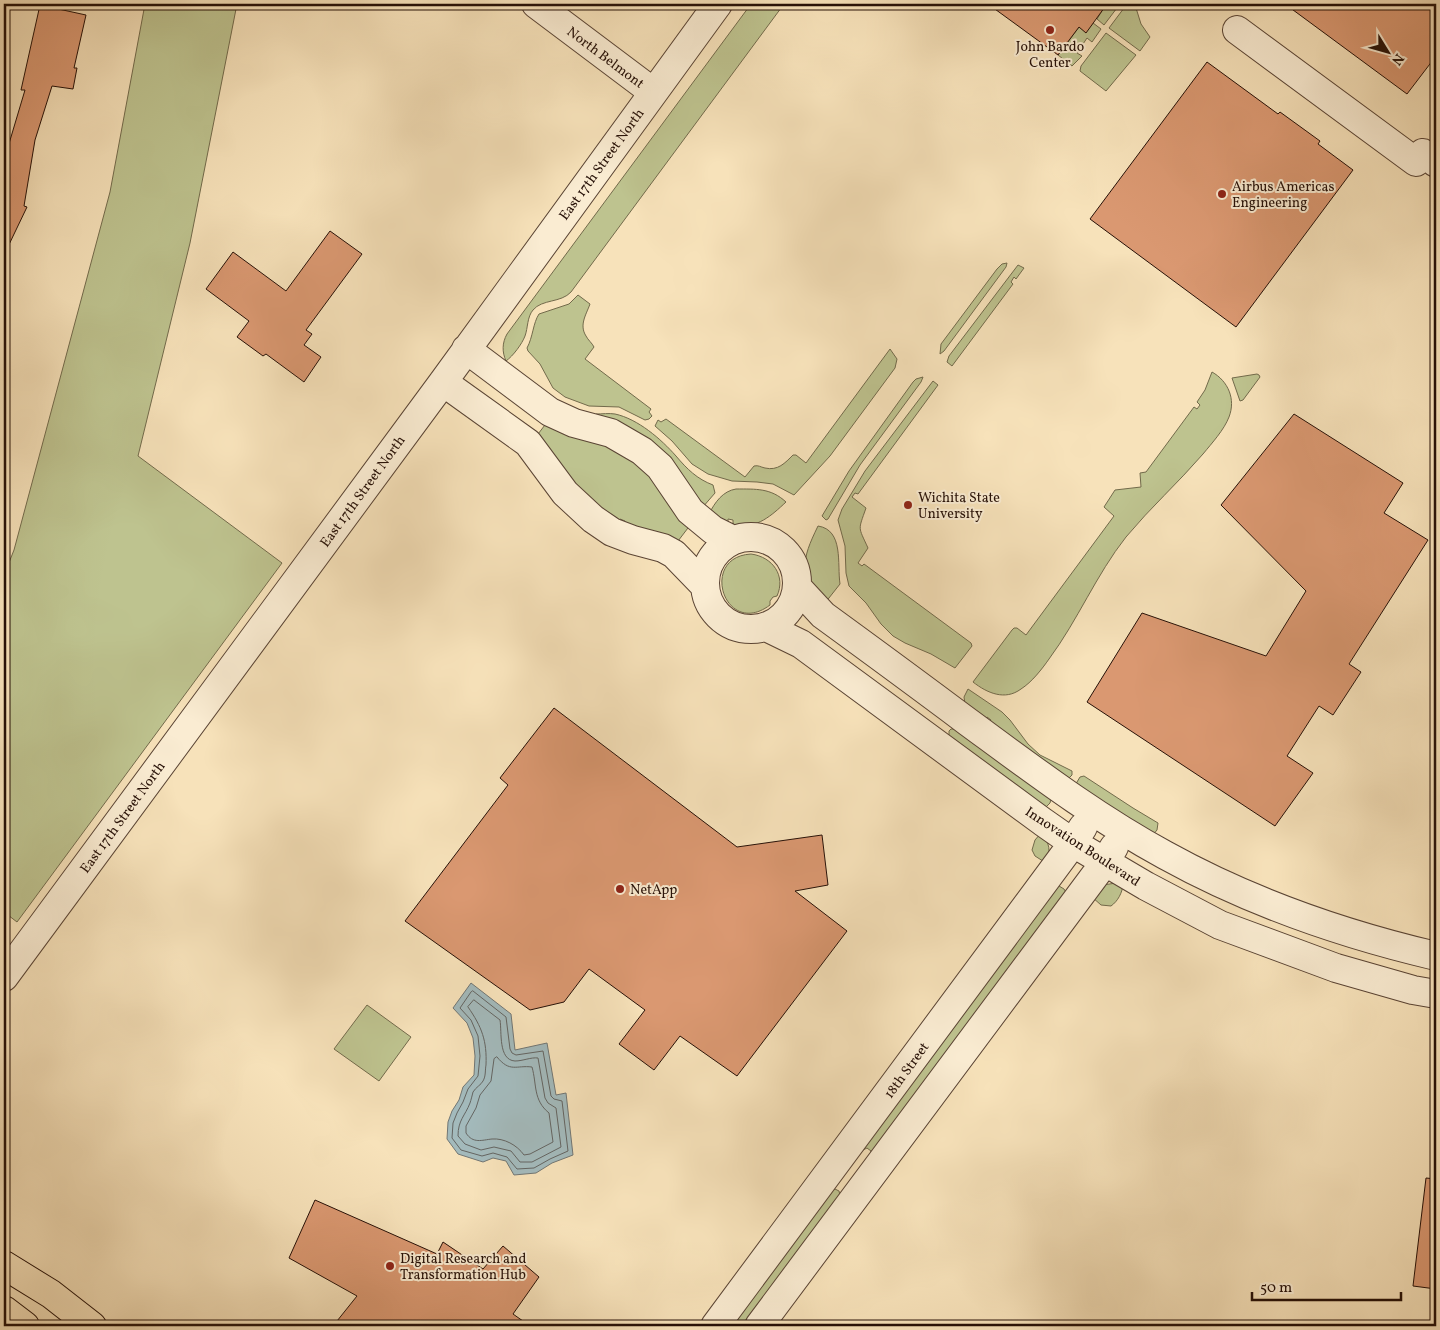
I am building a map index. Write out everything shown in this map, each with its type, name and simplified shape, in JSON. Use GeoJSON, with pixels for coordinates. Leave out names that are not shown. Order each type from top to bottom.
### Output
{"type":"FeatureCollection","features":[{"type":"Feature","properties":{"kind":"main road"},"geometry":{"type":"LineString","coordinates":[[4,1265],[51,1294],[92,1326]]}},
{"type":"Feature","properties":{"kind":"main road"},"geometry":{"type":"LineString","coordinates":[[4,1310],[25,1326]]}},
{"type":"Feature","properties":{"kind":"street","name":"North Belmont"},"geometry":{"type":"LineString","coordinates":[[536,4],[653,92]]}},
{"type":"Feature","properties":{"kind":"street","name":"East 17th Street North"},"geometry":{"type":"LineString","coordinates":[[4,977],[443,382],[718,4]]}},
{"type":"Feature","properties":{"kind":"street"},"geometry":{"type":"LineString","coordinates":[[1236,30],[1416,162],[1423,153],[1436,162]]}},
{"type":"Feature","properties":{"kind":"street"},"geometry":{"type":"LineString","coordinates":[[466,349],[550,412],[574,423],[610,433],[642,451],[660,467],[690,511],[713,530],[733,540]]}},
{"type":"Feature","properties":{"kind":"street","name":"Innovation Boulevard"},"geometry":{"type":"LineString","coordinates":[[443,382],[528,443],[565,493],[593,519],[612,532],[663,548],[674,554],[704,586],[707,600],[714,612],[725,622],[738,628],[752,630],[766,627],[801,644],[1074,843],[1182,906],[1220,925],[1336,968],[1375,980],[1436,994]]}},
{"type":"Feature","properties":{"kind":"street"},"geometry":{"type":"LineString","coordinates":[[704,586],[709,563],[723,546],[733,540],[752,536],[761,537],[780,546],[794,564],[798,588],[795,601],[788,612],[778,621],[766,627]]}},
{"type":"Feature","properties":{"kind":"street"},"geometry":{"type":"LineString","coordinates":[[798,588],[823,615],[1064,793],[1164,855],[1238,891],[1300,916],[1359,936],[1436,956]]}},
{"type":"Feature","properties":{"kind":"street","name":"18th Street"},"geometry":{"type":"LineString","coordinates":[[715,1326],[1074,843],[1092,810]]}},
{"type":"Feature","properties":{"kind":"street"},"geometry":{"type":"LineString","coordinates":[[759,1326],[1106,862],[1124,830]]}},
{"type":"Feature","properties":{"kind":"green space"},"geometry":{"type":"Polygon","coordinates":[[[145,4],[237,4],[190,243],[138,456],[282,563],[17,922],[4,912],[4,575],[14,550],[110,192],[145,4]]]}},
{"type":"Feature","properties":{"kind":"green space"},"geometry":{"type":"Polygon","coordinates":[[[751,4],[784,4],[571,292],[562,298],[541,304],[533,310],[524,339],[506,361],[503,348],[507,334],[751,4]]]}},
{"type":"Feature","properties":{"kind":"green space"},"geometry":{"type":"Polygon","coordinates":[[[1102,4],[1120,4],[1104,25],[1097,19],[1105,6],[1102,4]]]}},
{"type":"Feature","properties":{"kind":"green space"},"geometry":{"type":"Polygon","coordinates":[[[1127,4],[1136,8],[1141,24],[1150,37],[1140,51],[1109,28],[1127,4]]]}},
{"type":"Feature","properties":{"kind":"green space"},"geometry":{"type":"Polygon","coordinates":[[[1093,23],[1101,29],[1092,42],[1087,38],[1077,53],[1082,56],[1072,66],[1058,55],[1079,27],[1086,32],[1093,23]]]}},
{"type":"Feature","properties":{"kind":"green space"},"geometry":{"type":"Polygon","coordinates":[[[1106,33],[1136,55],[1106,91],[1080,71],[1081,66],[1106,33]]]}},
{"type":"Feature","properties":{"kind":"green space"},"geometry":{"type":"Polygon","coordinates":[[[1007,263],[1006,267],[940,354],[941,344],[997,269],[1002,264],[1007,263]]]}},
{"type":"Feature","properties":{"kind":"green space"},"geometry":{"type":"Polygon","coordinates":[[[1018,265],[1024,268],[1016,279],[1014,277],[1011,282],[1013,284],[952,366],[947,362],[949,356],[1018,265]]]}},
{"type":"Feature","properties":{"kind":"green space"},"geometry":{"type":"Polygon","coordinates":[[[578,295],[590,304],[583,328],[594,347],[585,359],[651,409],[649,412],[652,416],[649,419],[645,420],[619,407],[589,406],[565,397],[553,388],[540,364],[528,351],[527,348],[539,314],[569,304],[578,295]]]}},
{"type":"Feature","properties":{"kind":"green space"},"geometry":{"type":"Polygon","coordinates":[[[890,349],[897,359],[895,368],[830,456],[794,495],[773,484],[732,481],[708,474],[692,464],[672,441],[655,426],[658,420],[661,422],[666,419],[745,477],[754,466],[774,468],[784,463],[793,455],[796,455],[806,463],[890,349]]]}},
{"type":"Feature","properties":{"kind":"green space"},"geometry":{"type":"Polygon","coordinates":[[[1212,372],[1226,385],[1231,397],[1231,410],[1224,427],[1193,465],[1126,537],[1105,567],[1069,629],[1043,667],[1025,686],[1009,695],[990,692],[973,682],[1014,628],[1017,628],[1026,635],[1114,516],[1104,507],[1115,490],[1141,487],[1140,473],[1146,472],[1194,407],[1197,409],[1200,405],[1197,402],[1205,390],[1212,372]]]}},
{"type":"Feature","properties":{"kind":"green space"},"geometry":{"type":"Polygon","coordinates":[[[1257,374],[1260,377],[1243,400],[1240,401],[1232,378],[1257,374]]]}},
{"type":"Feature","properties":{"kind":"green space"},"geometry":{"type":"Polygon","coordinates":[[[923,377],[860,465],[826,520],[822,516],[849,471],[913,382],[923,377]]]}},
{"type":"Feature","properties":{"kind":"green space"},"geometry":{"type":"Polygon","coordinates":[[[933,381],[938,385],[858,494],[855,493],[852,497],[866,508],[860,528],[868,548],[858,563],[862,566],[864,564],[971,643],[972,646],[955,668],[893,636],[881,624],[866,603],[849,586],[846,573],[845,546],[838,520],[842,509],[865,471],[933,381]]]}},
{"type":"Feature","properties":{"kind":"green space"},"geometry":{"type":"Polygon","coordinates":[[[596,414],[615,414],[632,420],[648,430],[693,473],[713,485],[715,493],[702,508],[595,416],[596,414]]]}},
{"type":"Feature","properties":{"kind":"green space"},"geometry":{"type":"Polygon","coordinates":[[[548,421],[599,441],[644,468],[691,524],[675,545],[624,525],[625,521],[620,519],[617,522],[595,508],[535,438],[548,421]]]}},
{"type":"Feature","properties":{"kind":"green space"},"geometry":{"type":"Polygon","coordinates":[[[736,489],[757,489],[769,492],[786,502],[764,520],[751,525],[735,526],[733,520],[728,519],[728,522],[724,523],[709,514],[720,498],[727,492],[736,489]]]}},
{"type":"Feature","properties":{"kind":"green space"},"geometry":{"type":"Polygon","coordinates":[[[818,526],[832,534],[836,541],[839,558],[840,584],[825,603],[811,583],[805,566],[808,548],[818,526]]]}},
{"type":"Feature","properties":{"kind":"green space"},"geometry":{"type":"Polygon","coordinates":[[[751,554],[766,559],[771,563],[779,575],[780,581],[777,596],[773,597],[770,605],[754,613],[741,612],[730,605],[724,593],[722,580],[725,568],[735,558],[751,554]]]}},
{"type":"Feature","properties":{"kind":"green space"},"geometry":{"type":"Polygon","coordinates":[[[968,689],[1002,712],[1028,744],[1040,755],[1072,771],[1072,775],[1066,781],[989,723],[991,720],[987,717],[985,719],[965,704],[964,697],[968,689]]]}},
{"type":"Feature","properties":{"kind":"green space"},"geometry":{"type":"Polygon","coordinates":[[[951,729],[957,729],[1051,799],[1050,803],[1045,808],[949,737],[951,729]]]}},
{"type":"Feature","properties":{"kind":"green space"},"geometry":{"type":"Polygon","coordinates":[[[1084,776],[1158,823],[1157,830],[1152,836],[1074,787],[1080,777],[1084,776]]]}},
{"type":"Feature","properties":{"kind":"green space"},"geometry":{"type":"Polygon","coordinates":[[[1041,833],[1049,847],[1046,863],[1035,856],[1032,850],[1035,840],[1041,833]]]}},
{"type":"Feature","properties":{"kind":"green space"},"geometry":{"type":"Polygon","coordinates":[[[1116,883],[1123,885],[1121,894],[1111,906],[1101,905],[1092,897],[1103,885],[1116,883]]]}},
{"type":"Feature","properties":{"kind":"green space"},"geometry":{"type":"Polygon","coordinates":[[[1059,886],[1067,894],[873,1153],[870,1154],[871,1151],[867,1148],[863,1150],[864,1145],[1056,887],[1059,886]]]}},
{"type":"Feature","properties":{"kind":"green space"},"geometry":{"type":"Polygon","coordinates":[[[367,1005],[411,1037],[379,1081],[334,1049],[367,1005]]]}},
{"type":"Feature","properties":{"kind":"green space"},"geometry":{"type":"Polygon","coordinates":[[[832,1190],[839,1191],[840,1195],[748,1326],[725,1326],[832,1190]]]}},
{"type":"Feature","properties":{"kind":"water"},"geometry":{"type":"Polygon","coordinates":[[[471,983],[511,1014],[515,1050],[547,1043],[556,1095],[566,1093],[573,1155],[552,1163],[536,1173],[514,1175],[506,1161],[493,1158],[483,1162],[458,1154],[447,1139],[448,1122],[452,1111],[459,1100],[463,1087],[474,1075],[475,1056],[473,1038],[467,1023],[453,1008],[471,983]]]}},
{"type":"Feature","properties":{"kind":"building","name":"John Bardo Center"},"geometry":{"type":"Polygon","coordinates":[[[988,4],[1107,4],[1086,33],[1079,27],[1058,55],[988,4]]]}},
{"type":"Feature","properties":{"kind":"building"},"geometry":{"type":"Polygon","coordinates":[[[1285,4],[1436,4],[1436,56],[1407,94],[1285,4]]]}},
{"type":"Feature","properties":{"kind":"building"},"geometry":{"type":"Polygon","coordinates":[[[40,5],[86,15],[74,68],[77,68],[73,89],[52,86],[35,140],[24,206],[27,207],[4,255],[4,171],[8,147],[25,90],[21,90],[40,5]]]}},
{"type":"Feature","properties":{"kind":"building","name":"Airbus Americas Engineering"},"geometry":{"type":"Polygon","coordinates":[[[1207,62],[1278,114],[1280,112],[1320,141],[1318,144],[1353,170],[1236,327],[1090,219],[1207,62]]]}},
{"type":"Feature","properties":{"kind":"building"},"geometry":{"type":"Polygon","coordinates":[[[330,231],[362,254],[306,330],[312,334],[304,345],[321,357],[304,382],[266,354],[263,356],[237,337],[249,321],[206,289],[233,252],[286,291],[330,231]]]}},
{"type":"Feature","properties":{"kind":"building"},"geometry":{"type":"Polygon","coordinates":[[[1294,414],[1403,483],[1384,513],[1428,540],[1349,664],[1361,672],[1333,715],[1319,706],[1287,756],[1313,773],[1275,826],[1087,702],[1142,613],[1266,656],[1306,591],[1221,505],[1294,414]]]}},
{"type":"Feature","properties":{"kind":"building"},"geometry":{"type":"Polygon","coordinates":[[[554,708],[737,847],[822,835],[828,885],[795,891],[847,931],[737,1076],[680,1036],[654,1070],[619,1044],[645,1010],[589,969],[564,1002],[530,1010],[405,921],[508,785],[500,778],[554,708]]]}},
{"type":"Feature","properties":{"kind":"building"},"geometry":{"type":"Polygon","coordinates":[[[1426,1178],[1436,1179],[1436,1289],[1413,1286],[1426,1178]]]}},
{"type":"Feature","properties":{"kind":"building","name":"Digital Research and Transformation Hub"},"geometry":{"type":"Polygon","coordinates":[[[315,1200],[437,1254],[443,1242],[483,1269],[503,1246],[539,1277],[513,1314],[530,1326],[333,1326],[357,1296],[289,1258],[315,1200]]]}},
{"type":"Feature","properties":{"kind":"place","name":"John Bardo Center"},"geometry":{"type":"Point","coordinates":[1050,30]}},
{"type":"Feature","properties":{"kind":"place","name":"Airbus Americas Engineering"},"geometry":{"type":"Point","coordinates":[1222,194]}},
{"type":"Feature","properties":{"kind":"place","name":"Wichita State University"},"geometry":{"type":"Point","coordinates":[908,505]}},
{"type":"Feature","properties":{"kind":"place","name":"NetApp"},"geometry":{"type":"Point","coordinates":[620,889]}},
{"type":"Feature","properties":{"kind":"place","name":"Digital Research and Transformation Hub"},"geometry":{"type":"Point","coordinates":[390,1266]}}]}
